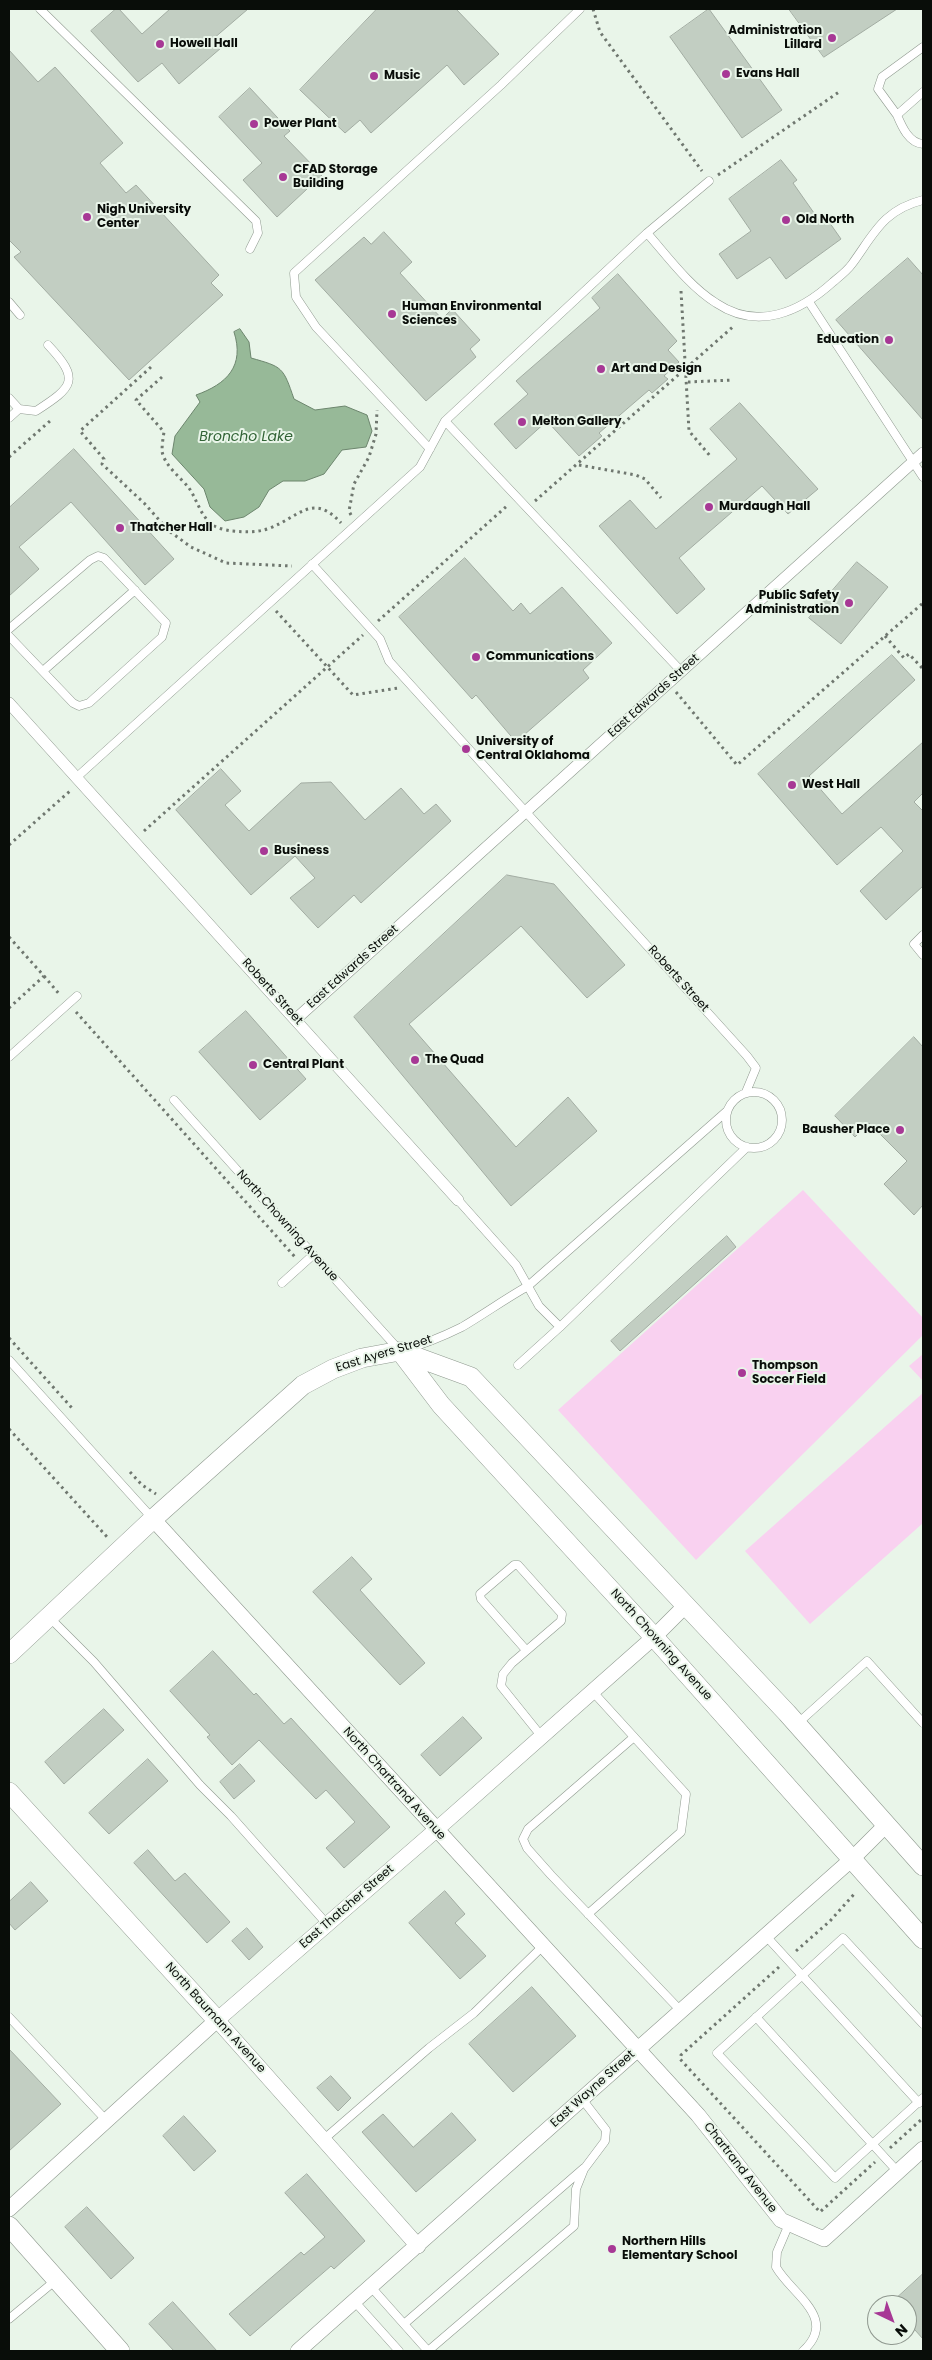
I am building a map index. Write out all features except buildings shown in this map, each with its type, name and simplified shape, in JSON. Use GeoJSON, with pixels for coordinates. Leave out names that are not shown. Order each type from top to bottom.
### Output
{"type":"FeatureCollection","features":[{"type":"Feature","properties":{"kind":"street","name":"East Edwards Street"},"geometry":{"type":"LineString","coordinates":[[296,1019],[923,453]]}},
{"type":"Feature","properties":{"kind":"street","name":"Roberts Street"},"geometry":{"type":"LineString","coordinates":[[9,703],[458,1200]]}},
{"type":"Feature","properties":{"kind":"street","name":"East Ayers Street"},"geometry":{"type":"LineString","coordinates":[[9,1654],[152,1519],[303,1385],[333,1369],[362,1358],[400,1352]]}},
{"type":"Feature","properties":{"kind":"street","name":"North Chowning Avenue"},"geometry":{"type":"LineString","coordinates":[[400,1352],[471,1378],[797,1724],[923,1866]]}},
{"type":"Feature","properties":{"kind":"street","name":"North Chowning Avenue"},"geometry":{"type":"LineString","coordinates":[[400,1352],[441,1406],[654,1637],[923,1939]]}},
{"type":"Feature","properties":{"kind":"street","name":"North Chartrand Avenue"},"geometry":{"type":"LineString","coordinates":[[152,1519],[638,2048]]}},
{"type":"Feature","properties":{"kind":"street","name":"East Thatcher Street"},"geometry":{"type":"LineString","coordinates":[[9,2209],[217,2020],[593,1692],[654,1637],[686,1605]]}},
{"type":"Feature","properties":{"kind":"street","name":"North Baumann Avenue"},"geometry":{"type":"LineString","coordinates":[[9,1792],[217,2020],[418,2246]]}},
{"type":"Feature","properties":{"kind":"street","name":"East Wayne Street"},"geometry":{"type":"LineString","coordinates":[[298,2351],[852,1859],[886,1825]]}},
{"type":"Feature","properties":{"kind":"street","name":"Chartrand Avenue"},"geometry":{"type":"LineString","coordinates":[[638,2048],[698,2114],[780,2220],[824,2239],[923,2149]]}},
{"type":"Feature","properties":{"kind":"street"},"geometry":{"type":"LineString","coordinates":[[9,2226],[120,2351]]}},
{"type":"Feature","properties":{"kind":"lane"},"geometry":{"type":"LineString","coordinates":[[40,9],[256,221],[258,233],[250,249]]}},
{"type":"Feature","properties":{"kind":"lane"},"geometry":{"type":"LineString","coordinates":[[430,449],[316,327],[296,297],[294,273],[501,85],[580,9]]}},
{"type":"Feature","properties":{"kind":"lane"},"geometry":{"type":"LineString","coordinates":[[923,47],[882,77],[878,89],[897,115],[907,134],[914,141],[923,144]]}},
{"type":"Feature","properties":{"kind":"lane"},"geometry":{"type":"LineString","coordinates":[[897,115],[923,92]]}},
{"type":"Feature","properties":{"kind":"lane"},"geometry":{"type":"LineString","coordinates":[[79,779],[269,603],[420,467],[445,421],[647,233],[709,181]]}},
{"type":"Feature","properties":{"kind":"lane"},"geometry":{"type":"LineString","coordinates":[[647,233],[680,270],[716,304],[756,317],[782,315],[809,302],[851,265],[873,232],[891,214],[910,203],[923,200]]}},
{"type":"Feature","properties":{"kind":"lane"},"geometry":{"type":"LineString","coordinates":[[9,302],[20,315]]}},
{"type":"Feature","properties":{"kind":"lane"},"geometry":{"type":"LineString","coordinates":[[809,302],[923,477]]}},
{"type":"Feature","properties":{"kind":"lane"},"geometry":{"type":"LineString","coordinates":[[9,398],[19,409],[36,411],[64,391],[68,379],[68,370],[65,362],[48,344]]}},
{"type":"Feature","properties":{"kind":"lane"},"geometry":{"type":"LineString","coordinates":[[9,418],[19,409]]}},
{"type":"Feature","properties":{"kind":"lane"},"geometry":{"type":"LineString","coordinates":[[445,421],[681,671]]}},
{"type":"Feature","properties":{"kind":"lane"},"geometry":{"type":"LineString","coordinates":[[9,629],[90,560],[98,556],[104,558],[166,623],[162,636],[89,704],[79,706],[73,703],[9,636]]}},
{"type":"Feature","properties":{"kind":"lane","name":"Roberts Street"},"geometry":{"type":"LineString","coordinates":[[312,564],[380,639],[389,661],[747,1056],[756,1068],[746,1092]]}},
{"type":"Feature","properties":{"kind":"lane"},"geometry":{"type":"LineString","coordinates":[[43,671],[135,590]]}},
{"type":"Feature","properties":{"kind":"lane"},"geometry":{"type":"LineString","coordinates":[[923,935],[914,944],[923,955]]}},
{"type":"Feature","properties":{"kind":"lane"},"geometry":{"type":"LineString","coordinates":[[9,1057],[77,996]]}},
{"type":"Feature","properties":{"kind":"lane"},"geometry":{"type":"LineString","coordinates":[[756,1091],[773,1098],[782,1114],[782,1124],[774,1140],[756,1148],[747,1147],[738,1143],[727,1129],[727,1110],[738,1096],[746,1092],[756,1091]]}},
{"type":"Feature","properties":{"kind":"lane","name":"North Chowning Avenue"},"geometry":{"type":"LineString","coordinates":[[174,1100],[400,1352]]}},
{"type":"Feature","properties":{"kind":"lane","name":"East Ayers Street"},"geometry":{"type":"LineString","coordinates":[[400,1352],[429,1342],[462,1326],[528,1286],[727,1110]]}},
{"type":"Feature","properties":{"kind":"lane"},"geometry":{"type":"LineString","coordinates":[[518,1365],[747,1147]]}},
{"type":"Feature","properties":{"kind":"lane","name":"Roberts Street"},"geometry":{"type":"LineString","coordinates":[[458,1200],[516,1265],[539,1306],[560,1327]]}},
{"type":"Feature","properties":{"kind":"lane"},"geometry":{"type":"LineString","coordinates":[[282,1283],[313,1255]]}},
{"type":"Feature","properties":{"kind":"lane"},"geometry":{"type":"LineString","coordinates":[[9,1360],[152,1519]]}},
{"type":"Feature","properties":{"kind":"lane"},"geometry":{"type":"LineString","coordinates":[[526,1650],[481,1599],[480,1594],[514,1565],[518,1565],[562,1614],[562,1621],[512,1662],[503,1674],[501,1686],[542,1737]]}},
{"type":"Feature","properties":{"kind":"lane"},"geometry":{"type":"LineString","coordinates":[[49,1617],[94,1662],[200,1785],[231,1816],[327,1924]]}},
{"type":"Feature","properties":{"kind":"lane"},"geometry":{"type":"LineString","coordinates":[[797,1724],[867,1661],[923,1723]]}},
{"type":"Feature","properties":{"kind":"lane"},"geometry":{"type":"LineString","coordinates":[[588,1914],[681,1832],[686,1794],[593,1692]]}},
{"type":"Feature","properties":{"kind":"lane"},"geometry":{"type":"LineString","coordinates":[[634,1737],[528,1829],[523,1838],[527,1848],[680,2010]]}},
{"type":"Feature","properties":{"kind":"lane"},"geometry":{"type":"LineString","coordinates":[[765,1935],[802,1975],[921,2100],[835,2178],[717,2053],[756,2016],[802,1975],[843,1938],[923,2024]]}},
{"type":"Feature","properties":{"kind":"lane"},"geometry":{"type":"LineString","coordinates":[[324,2140],[429,2048],[474,2013],[543,1946]]}},
{"type":"Feature","properties":{"kind":"lane"},"geometry":{"type":"LineString","coordinates":[[756,2016],[898,2172]]}},
{"type":"Feature","properties":{"kind":"lane"},"geometry":{"type":"LineString","coordinates":[[9,2018],[106,2120]]}},
{"type":"Feature","properties":{"kind":"lane"},"geometry":{"type":"LineString","coordinates":[[404,2324],[586,2166],[605,2141],[606,2130],[582,2099]]}},
{"type":"Feature","properties":{"kind":"lane"},"geometry":{"type":"LineString","coordinates":[[371,2287],[428,2351],[574,2226],[576,2189],[586,2166]]}},
{"type":"Feature","properties":{"kind":"lane"},"geometry":{"type":"LineString","coordinates":[[789,2224],[777,2252],[776,2267],[812,2311],[816,2320],[817,2328],[814,2337],[802,2351]]}},
{"type":"Feature","properties":{"kind":"lane"},"geometry":{"type":"LineString","coordinates":[[9,2318],[56,2280]]}},
{"type":"Feature","properties":{"kind":"lane"},"geometry":{"type":"LineString","coordinates":[[354,2302],[399,2351]]}},
{"type":"Feature","properties":{"kind":"path"},"geometry":{"type":"LineString","coordinates":[[593,9],[600,32],[709,181],[839,92]]}},
{"type":"Feature","properties":{"kind":"path"},"geometry":{"type":"LineString","coordinates":[[680,270],[690,431],[711,457]]}},
{"type":"Feature","properties":{"kind":"path"},"geometry":{"type":"LineString","coordinates":[[527,508],[747,315]]}},
{"type":"Feature","properties":{"kind":"path"},"geometry":{"type":"LineString","coordinates":[[151,367],[80,431],[97,448],[104,460],[102,464],[144,503],[169,531],[191,547],[226,563],[296,567],[303,572]]}},
{"type":"Feature","properties":{"kind":"path"},"geometry":{"type":"LineString","coordinates":[[162,377],[136,400],[164,432],[162,452],[166,460],[192,493],[203,516],[212,525],[226,530],[255,532],[271,528],[301,511],[313,508],[323,509],[333,514],[349,531]]}},
{"type":"Feature","properties":{"kind":"path"},"geometry":{"type":"LineString","coordinates":[[688,382],[733,380]]}},
{"type":"Feature","properties":{"kind":"path"},"geometry":{"type":"LineString","coordinates":[[357,524],[349,511],[354,484],[369,457],[376,434],[376,411],[386,402]]}},
{"type":"Feature","properties":{"kind":"path"},"geometry":{"type":"LineString","coordinates":[[9,457],[50,421]]}},
{"type":"Feature","properties":{"kind":"path"},"geometry":{"type":"LineString","coordinates":[[578,465],[636,475],[646,479],[661,498]]}},
{"type":"Feature","properties":{"kind":"path"},"geometry":{"type":"LineString","coordinates":[[134,840],[517,497]]}},
{"type":"Feature","properties":{"kind":"path"},"geometry":{"type":"LineString","coordinates":[[269,603],[353,695],[412,686]]}},
{"type":"Feature","properties":{"kind":"path"},"geometry":{"type":"LineString","coordinates":[[668,683],[737,765],[923,603]]}},
{"type":"Feature","properties":{"kind":"path"},"geometry":{"type":"LineString","coordinates":[[885,636],[904,658],[909,654],[923,669]]}},
{"type":"Feature","properties":{"kind":"path"},"geometry":{"type":"LineString","coordinates":[[9,845],[79,779]]}},
{"type":"Feature","properties":{"kind":"path"},"geometry":{"type":"LineString","coordinates":[[9,937],[303,1265]]}},
{"type":"Feature","properties":{"kind":"path"},"geometry":{"type":"LineString","coordinates":[[9,1008],[44,976]]}},
{"type":"Feature","properties":{"kind":"path"},"geometry":{"type":"LineString","coordinates":[[681,2055],[830,1921],[856,1892]]}},
{"type":"Feature","properties":{"kind":"shaded area","name":"Thompson Soccer Field"},"geometry":{"type":"Polygon","coordinates":[[[803,1190],[923,1318],[923,1335],[696,1560],[558,1410],[803,1190]]]}},
{"type":"Feature","properties":{"kind":"shaded area"},"geometry":{"type":"Polygon","coordinates":[[[923,1354],[923,1381],[909,1366],[923,1354]]]}},
{"type":"Feature","properties":{"kind":"shaded area"},"geometry":{"type":"Polygon","coordinates":[[[923,1393],[923,1523],[810,1624],[745,1551],[923,1393]]]}},
{"type":"Feature","properties":{"kind":"water","name":"Broncho Lake"},"geometry":{"type":"Polygon","coordinates":[[[240,329],[249,342],[251,358],[276,366],[284,374],[294,399],[315,410],[345,406],[367,415],[372,431],[366,447],[342,450],[324,474],[305,481],[283,481],[269,490],[259,507],[244,517],[225,521],[210,507],[204,489],[172,454],[175,436],[200,402],[196,395],[217,385],[231,372],[237,355],[234,332],[240,329]]]}},
{"type":"Feature","properties":{"kind":"place","name":"Administration Lillard"},"geometry":{"type":"Point","coordinates":[832,38]}},
{"type":"Feature","properties":{"kind":"place","name":"Howell Hall"},"geometry":{"type":"Point","coordinates":[160,44]}},
{"type":"Feature","properties":{"kind":"place","name":"Evans Hall"},"geometry":{"type":"Point","coordinates":[726,74]}},
{"type":"Feature","properties":{"kind":"place","name":"Music"},"geometry":{"type":"Point","coordinates":[374,76]}},
{"type":"Feature","properties":{"kind":"place","name":"Power Plant"},"geometry":{"type":"Point","coordinates":[254,124]}},
{"type":"Feature","properties":{"kind":"place","name":"CFAD Storage Building"},"geometry":{"type":"Point","coordinates":[283,177]}},
{"type":"Feature","properties":{"kind":"place","name":"Nigh University Center"},"geometry":{"type":"Point","coordinates":[87,217]}},
{"type":"Feature","properties":{"kind":"place","name":"Old North"},"geometry":{"type":"Point","coordinates":[786,220]}},
{"type":"Feature","properties":{"kind":"place","name":"Human Environmental Sciences"},"geometry":{"type":"Point","coordinates":[392,314]}},
{"type":"Feature","properties":{"kind":"place","name":"Education"},"geometry":{"type":"Point","coordinates":[889,340]}},
{"type":"Feature","properties":{"kind":"place","name":"Art and Design"},"geometry":{"type":"Point","coordinates":[601,369]}},
{"type":"Feature","properties":{"kind":"place","name":"Melton Gallery"},"geometry":{"type":"Point","coordinates":[522,422]}},
{"type":"Feature","properties":{"kind":"place","name":"Murdaugh Hall"},"geometry":{"type":"Point","coordinates":[709,507]}},
{"type":"Feature","properties":{"kind":"place","name":"Thatcher Hall"},"geometry":{"type":"Point","coordinates":[120,528]}},
{"type":"Feature","properties":{"kind":"place","name":"Public Safety Administration"},"geometry":{"type":"Point","coordinates":[849,603]}},
{"type":"Feature","properties":{"kind":"place","name":"Communications"},"geometry":{"type":"Point","coordinates":[476,657]}},
{"type":"Feature","properties":{"kind":"place","name":"University of Central Oklahoma"},"geometry":{"type":"Point","coordinates":[466,749]}},
{"type":"Feature","properties":{"kind":"place","name":"West Hall"},"geometry":{"type":"Point","coordinates":[792,785]}},
{"type":"Feature","properties":{"kind":"place","name":"Business"},"geometry":{"type":"Point","coordinates":[264,851]}},
{"type":"Feature","properties":{"kind":"place","name":"The Quad"},"geometry":{"type":"Point","coordinates":[415,1060]}},
{"type":"Feature","properties":{"kind":"place","name":"Central Plant"},"geometry":{"type":"Point","coordinates":[253,1065]}},
{"type":"Feature","properties":{"kind":"place","name":"Bausher Place"},"geometry":{"type":"Point","coordinates":[900,1130]}},
{"type":"Feature","properties":{"kind":"place","name":"Thompson Soccer Field"},"geometry":{"type":"Point","coordinates":[742,1373]}},
{"type":"Feature","properties":{"kind":"place","name":"Northern Hills Elementary School"},"geometry":{"type":"Point","coordinates":[612,2249]}}]}
